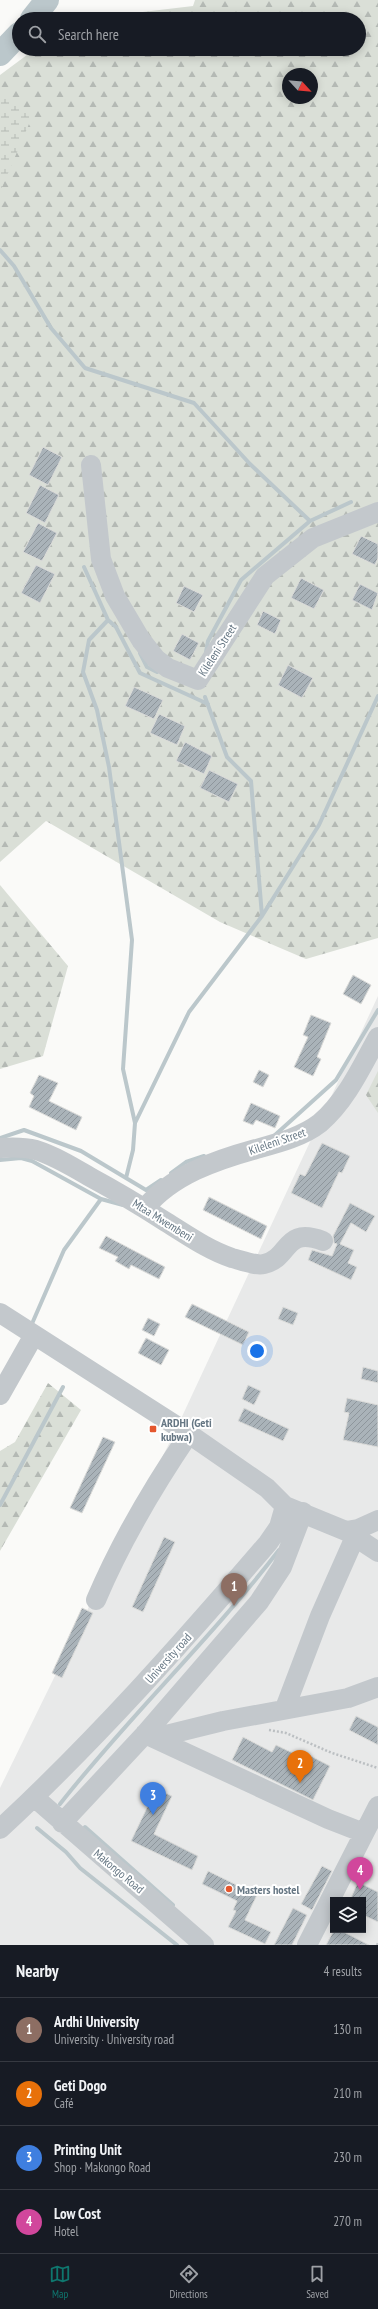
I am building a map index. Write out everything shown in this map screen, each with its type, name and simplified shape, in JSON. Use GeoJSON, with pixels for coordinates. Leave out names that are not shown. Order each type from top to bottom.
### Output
{"type":"FeatureCollection","features":[{"type":"Feature","properties":{"kind":"street","name":"Kileleni Street"},"geometry":{"type":"LineString","coordinates":[[91,465],[101,559],[115,596],[141,640],[156,659],[168,668],[198,680],[266,576],[313,538],[378,512]]}},
{"type":"Feature","properties":{"kind":"street","name":"Kileleni Street"},"geometry":{"type":"LineString","coordinates":[[146,1208],[159,1193],[186,1175],[233,1156],[284,1141],[321,1122],[346,1093],[378,1037]]}},
{"type":"Feature","properties":{"kind":"street","name":"Mtaa Mwembeni"},"geometry":{"type":"LineString","coordinates":[[0,1148],[17,1147],[36,1150],[57,1158],[146,1208],[192,1239],[230,1257],[264,1264],[273,1260],[291,1241],[300,1237],[313,1237],[323,1241]]}},
{"type":"Feature","properties":{"kind":"street"},"geometry":{"type":"LineString","coordinates":[[0,1312],[189,1434],[268,1488],[294,1509],[350,1534],[378,1552]]}},
{"type":"Feature","properties":{"kind":"street"},"geometry":{"type":"LineString","coordinates":[[0,1395],[34,1335]]}},
{"type":"Feature","properties":{"kind":"street"},"geometry":{"type":"LineString","coordinates":[[96,1600],[137,1515],[153,1487],[189,1434]]}},
{"type":"Feature","properties":{"kind":"street"},"geometry":{"type":"LineString","coordinates":[[62,1823],[149,1736],[259,1602],[282,1567],[294,1509]]}},
{"type":"Feature","properties":{"kind":"street","name":"University road"},"geometry":{"type":"LineString","coordinates":[[0,1829],[34,1798],[113,1718],[258,1555],[294,1509]]}},
{"type":"Feature","properties":{"kind":"street"},"geometry":{"type":"LineString","coordinates":[[285,1708],[350,1534],[378,1520]]}},
{"type":"Feature","properties":{"kind":"street"},"geometry":{"type":"LineString","coordinates":[[149,1736],[285,1708],[348,1698],[378,1687]]}},
{"type":"Feature","properties":{"kind":"street"},"geometry":{"type":"LineString","coordinates":[[149,1736],[286,1800],[364,1833]]}},
{"type":"Feature","properties":{"kind":"street","name":"Makongo Road"},"geometry":{"type":"LineString","coordinates":[[34,1798],[204,1945]]}},
{"type":"Feature","properties":{"kind":"street"},"geometry":{"type":"LineString","coordinates":[[307,1945],[378,1806]]}},
{"type":"Feature","properties":{"kind":"path"},"geometry":{"type":"LineString","coordinates":[[267,1730],[286,1733],[332,1753],[378,1768]]}},
{"type":"Feature","properties":{"kind":"shaded area"},"geometry":{"type":"Polygon","coordinates":[[[378,996],[378,1945],[0,1945],[0,1788],[179,1423],[378,996]]]}},
{"type":"Feature","properties":{"kind":"green space"},"geometry":{"type":"Polygon","coordinates":[[[195,0],[378,0],[378,938],[306,959],[220,922],[46,821],[0,862],[0,75],[26,56],[366,56],[366,12],[143,12],[193,6],[195,0]]]}},
{"type":"Feature","properties":{"kind":"green space"},"geometry":{"type":"Polygon","coordinates":[[[7,94],[32,117],[0,192],[0,100],[7,94]]]}},
{"type":"Feature","properties":{"kind":"green space"},"geometry":{"type":"Polygon","coordinates":[[[0,885],[68,966],[43,1056],[0,1069],[0,885]]]}},
{"type":"Feature","properties":{"kind":"green space"},"geometry":{"type":"Polygon","coordinates":[[[378,1071],[378,1113],[366,1095],[378,1071]]]}},
{"type":"Feature","properties":{"kind":"green space"},"geometry":{"type":"Polygon","coordinates":[[[48,1383],[81,1410],[0,1551],[0,1451],[15,1442],[48,1383]]]}},
{"type":"Feature","properties":{"kind":"building"},"geometry":{"type":"Polygon","coordinates":[[[43,447],[62,457],[48,485],[29,475],[43,447]]]}},
{"type":"Feature","properties":{"kind":"building"},"geometry":{"type":"Polygon","coordinates":[[[40,485],[59,495],[45,523],[26,513],[40,485]]]}},
{"type":"Feature","properties":{"kind":"building"},"geometry":{"type":"Polygon","coordinates":[[[38,523],[57,533],[42,561],[23,552],[38,523]]]}},
{"type":"Feature","properties":{"kind":"building"},"geometry":{"type":"Polygon","coordinates":[[[361,536],[378,544],[378,558],[375,565],[352,554],[361,536]]]}},
{"type":"Feature","properties":{"kind":"building"},"geometry":{"type":"Polygon","coordinates":[[[36,565],[55,574],[40,603],[21,593],[36,565]]]}},
{"type":"Feature","properties":{"kind":"building"},"geometry":{"type":"Polygon","coordinates":[[[301,578],[324,590],[314,609],[291,598],[301,578]]]}},
{"type":"Feature","properties":{"kind":"building"},"geometry":{"type":"Polygon","coordinates":[[[360,584],[378,593],[372,610],[352,600],[360,584]]]}},
{"type":"Feature","properties":{"kind":"building"},"geometry":{"type":"Polygon","coordinates":[[[184,586],[203,595],[194,612],[176,603],[184,586]]]}},
{"type":"Feature","properties":{"kind":"building"},"geometry":{"type":"Polygon","coordinates":[[[263,611],[281,620],[275,634],[257,625],[263,611]]]}},
{"type":"Feature","properties":{"kind":"building"},"geometry":{"type":"Polygon","coordinates":[[[182,634],[199,643],[190,660],[173,651],[182,634]]]}},
{"type":"Feature","properties":{"kind":"building"},"geometry":{"type":"Polygon","coordinates":[[[288,665],[313,678],[302,698],[278,685],[288,665]]]}},
{"type":"Feature","properties":{"kind":"building"},"geometry":{"type":"Polygon","coordinates":[[[134,687],[163,700],[154,719],[125,706],[134,687]]]}},
{"type":"Feature","properties":{"kind":"building"},"geometry":{"type":"Polygon","coordinates":[[[159,714],[185,726],[177,745],[150,733],[159,714]]]}},
{"type":"Feature","properties":{"kind":"building"},"geometry":{"type":"Polygon","coordinates":[[[185,742],[212,756],[204,774],[176,761],[185,742]]]}},
{"type":"Feature","properties":{"kind":"building"},"geometry":{"type":"Polygon","coordinates":[[[209,770],[238,784],[229,802],[200,788],[209,770]]]}},
{"type":"Feature","properties":{"kind":"building"},"geometry":{"type":"Polygon","coordinates":[[[353,975],[371,985],[361,1004],[343,994],[353,975]]]}},
{"type":"Feature","properties":{"kind":"building"},"geometry":{"type":"Polygon","coordinates":[[[311,1015],[331,1023],[317,1057],[321,1059],[313,1076],[294,1067],[308,1037],[303,1035],[311,1015]]]}},
{"type":"Feature","properties":{"kind":"building"},"geometry":{"type":"Polygon","coordinates":[[[259,1070],[269,1075],[263,1087],[253,1082],[259,1070]]]}},
{"type":"Feature","properties":{"kind":"building"},"geometry":{"type":"Polygon","coordinates":[[[39,1075],[58,1083],[49,1101],[82,1117],[76,1130],[29,1107],[34,1096],[30,1093],[39,1075]]]}},
{"type":"Feature","properties":{"kind":"building"},"geometry":{"type":"Polygon","coordinates":[[[251,1103],[280,1116],[275,1128],[256,1120],[253,1125],[243,1121],[251,1103]]]}},
{"type":"Feature","properties":{"kind":"building"},"geometry":{"type":"Polygon","coordinates":[[[322,1143],[350,1156],[342,1173],[339,1172],[322,1208],[291,1193],[300,1174],[305,1176],[322,1143]]]}},
{"type":"Feature","properties":{"kind":"building"},"geometry":{"type":"Polygon","coordinates":[[[209,1197],[267,1226],[261,1239],[203,1210],[209,1197]]]}},
{"type":"Feature","properties":{"kind":"building"},"geometry":{"type":"Polygon","coordinates":[[[350,1203],[375,1216],[366,1232],[351,1223],[340,1244],[354,1250],[348,1263],[357,1267],[351,1280],[308,1260],[312,1250],[332,1256],[337,1244],[334,1243],[333,1236],[350,1203]]]}},
{"type":"Feature","properties":{"kind":"building"},"geometry":{"type":"Polygon","coordinates":[[[106,1236],[165,1267],[159,1279],[131,1265],[129,1269],[115,1261],[118,1257],[99,1248],[106,1236]]]}},
{"type":"Feature","properties":{"kind":"building"},"geometry":{"type":"Polygon","coordinates":[[[192,1304],[249,1332],[243,1345],[185,1317],[192,1304]]]}},
{"type":"Feature","properties":{"kind":"building"},"geometry":{"type":"Polygon","coordinates":[[[283,1307],[298,1313],[293,1325],[278,1319],[283,1307]]]}},
{"type":"Feature","properties":{"kind":"building"},"geometry":{"type":"Polygon","coordinates":[[[148,1318],[160,1324],[154,1336],[142,1330],[148,1318]]]}},
{"type":"Feature","properties":{"kind":"building"},"geometry":{"type":"Polygon","coordinates":[[[146,1338],[169,1350],[161,1365],[138,1353],[146,1338]]]}},
{"type":"Feature","properties":{"kind":"building"},"geometry":{"type":"Polygon","coordinates":[[[363,1367],[378,1371],[378,1383],[361,1379],[363,1367]]]}},
{"type":"Feature","properties":{"kind":"building"},"geometry":{"type":"Polygon","coordinates":[[[248,1385],[261,1391],[254,1405],[242,1399],[248,1385]]]}},
{"type":"Feature","properties":{"kind":"building"},"geometry":{"type":"Polygon","coordinates":[[[347,1398],[378,1405],[378,1447],[343,1440],[349,1413],[344,1412],[347,1398]]]}},
{"type":"Feature","properties":{"kind":"building"},"geometry":{"type":"Polygon","coordinates":[[[244,1408],[289,1429],[283,1441],[238,1421],[244,1408]]]}},
{"type":"Feature","properties":{"kind":"building"},"geometry":{"type":"Polygon","coordinates":[[[103,1437],[115,1442],[82,1513],[70,1508],[103,1437]]]}},
{"type":"Feature","properties":{"kind":"building"},"geometry":{"type":"Polygon","coordinates":[[[164,1537],[175,1542],[143,1612],[132,1607],[164,1537]]]}},
{"type":"Feature","properties":{"kind":"building"},"geometry":{"type":"Polygon","coordinates":[[[82,1608],[93,1613],[62,1678],[52,1673],[82,1608]]]}},
{"type":"Feature","properties":{"kind":"building"},"geometry":{"type":"Polygon","coordinates":[[[356,1716],[378,1727],[378,1745],[349,1730],[356,1716]]]}},
{"type":"Feature","properties":{"kind":"building"},"geometry":{"type":"Polygon","coordinates":[[[243,1737],[272,1752],[276,1745],[299,1756],[301,1751],[330,1766],[313,1800],[232,1760],[243,1737]]]}},
{"type":"Feature","properties":{"kind":"building"},"geometry":{"type":"Polygon","coordinates":[[[156,1789],[172,1796],[154,1834],[198,1856],[192,1870],[131,1841],[156,1789]]]}},
{"type":"Feature","properties":{"kind":"building","name":"Masters hostel"},"geometry":{"type":"Polygon","coordinates":[[[322,1866],[332,1871],[312,1910],[301,1904],[322,1866]]]}},
{"type":"Feature","properties":{"kind":"building","name":"Masters hostel"},"geometry":{"type":"Polygon","coordinates":[[[208,1871],[257,1895],[245,1920],[271,1932],[265,1944],[228,1927],[236,1911],[233,1910],[237,1901],[202,1884],[208,1871]]]}},
{"type":"Feature","properties":{"kind":"building"},"geometry":{"type":"Polygon","coordinates":[[[358,1882],[378,1892],[378,1922],[366,1916],[366,1897],[351,1897],[358,1882]]]}},
{"type":"Feature","properties":{"kind":"building","name":"Masters hostel"},"geometry":{"type":"Polygon","coordinates":[[[293,1908],[307,1915],[292,1945],[274,1945],[293,1908]]]}},
{"type":"Feature","properties":{"kind":"building"},"geometry":{"type":"Polygon","coordinates":[[[332,1933],[346,1933],[369,1945],[326,1945],[332,1933]]]}},
{"type":"Feature","properties":{"kind":"waterway"},"geometry":{"type":"LineString","coordinates":[[38,12],[47,0]]}},
{"type":"Feature","properties":{"kind":"waterway"},"geometry":{"type":"LineString","coordinates":[[0,54],[12,41]]}},
{"type":"Feature","properties":{"kind":"waterway"},"geometry":{"type":"LineString","coordinates":[[0,250],[14,266],[51,328],[85,368],[194,403],[250,464],[310,521]]}},
{"type":"Feature","properties":{"kind":"waterway"},"geometry":{"type":"LineString","coordinates":[[206,652],[208,641],[241,580],[310,521],[351,502]]}},
{"type":"Feature","properties":{"kind":"waterway"},"geometry":{"type":"LineString","coordinates":[[84,567],[108,620],[116,627],[140,673],[208,704]]}},
{"type":"Feature","properties":{"kind":"waterway"},"geometry":{"type":"LineString","coordinates":[[108,620],[89,640],[83,672],[97,710],[109,767],[132,940],[123,1069],[135,1123]]}},
{"type":"Feature","properties":{"kind":"waterway"},"geometry":{"type":"LineString","coordinates":[[140,653],[147,667],[157,672]]}},
{"type":"Feature","properties":{"kind":"waterway"},"geometry":{"type":"LineString","coordinates":[[126,1178],[133,1150],[135,1123],[189,1012],[262,916],[319,825],[378,696]]}},
{"type":"Feature","properties":{"kind":"waterway"},"geometry":{"type":"LineString","coordinates":[[205,697],[227,757],[251,781],[262,916]]}},
{"type":"Feature","properties":{"kind":"waterway"},"geometry":{"type":"LineString","coordinates":[[275,1135],[336,1080],[378,1010]]}},
{"type":"Feature","properties":{"kind":"waterway"},"geometry":{"type":"LineString","coordinates":[[0,1138],[24,1130],[81,1151],[146,1190],[161,1180]]}},
{"type":"Feature","properties":{"kind":"waterway"},"geometry":{"type":"LineString","coordinates":[[171,1173],[186,1162],[204,1156]]}},
{"type":"Feature","properties":{"kind":"waterway"},"geometry":{"type":"LineString","coordinates":[[0,1160],[21,1158],[32,1161],[101,1199],[123,1205]]}},
{"type":"Feature","properties":{"kind":"waterway"},"geometry":{"type":"LineString","coordinates":[[31,1326],[64,1250],[101,1199]]}},
{"type":"Feature","properties":{"kind":"waterway"},"geometry":{"type":"LineString","coordinates":[[0,1505],[63,1387]]}},
{"type":"Feature","properties":{"kind":"waterway"},"geometry":{"type":"LineString","coordinates":[[60,1804],[86,1771],[226,1615],[279,1550]]}},
{"type":"Feature","properties":{"kind":"waterway"},"geometry":{"type":"LineString","coordinates":[[85,1827],[173,1905]]}},
{"type":"Feature","properties":{"kind":"waterway"},"geometry":{"type":"LineString","coordinates":[[37,1828],[66,1852],[80,1868],[177,1945]]}},
{"type":"Feature","properties":{"kind":"place","name":"ARDHI (Geti kubwa)"},"geometry":{"type":"Point","coordinates":[153,1429]}},
{"type":"Feature","properties":{"kind":"place","name":"Ardhi University"},"geometry":{"type":"Point","coordinates":[234,1606]}},
{"type":"Feature","properties":{"kind":"place","name":"Geti Dogo"},"geometry":{"type":"Point","coordinates":[300,1783]}},
{"type":"Feature","properties":{"kind":"place","name":"Printing Unit"},"geometry":{"type":"Point","coordinates":[153,1815]}},
{"type":"Feature","properties":{"kind":"place","name":"Masters hostel"},"geometry":{"type":"Point","coordinates":[229,1889]}},
{"type":"Feature","properties":{"kind":"place","name":"Low Cost"},"geometry":{"type":"Point","coordinates":[360,1890]}}]}
